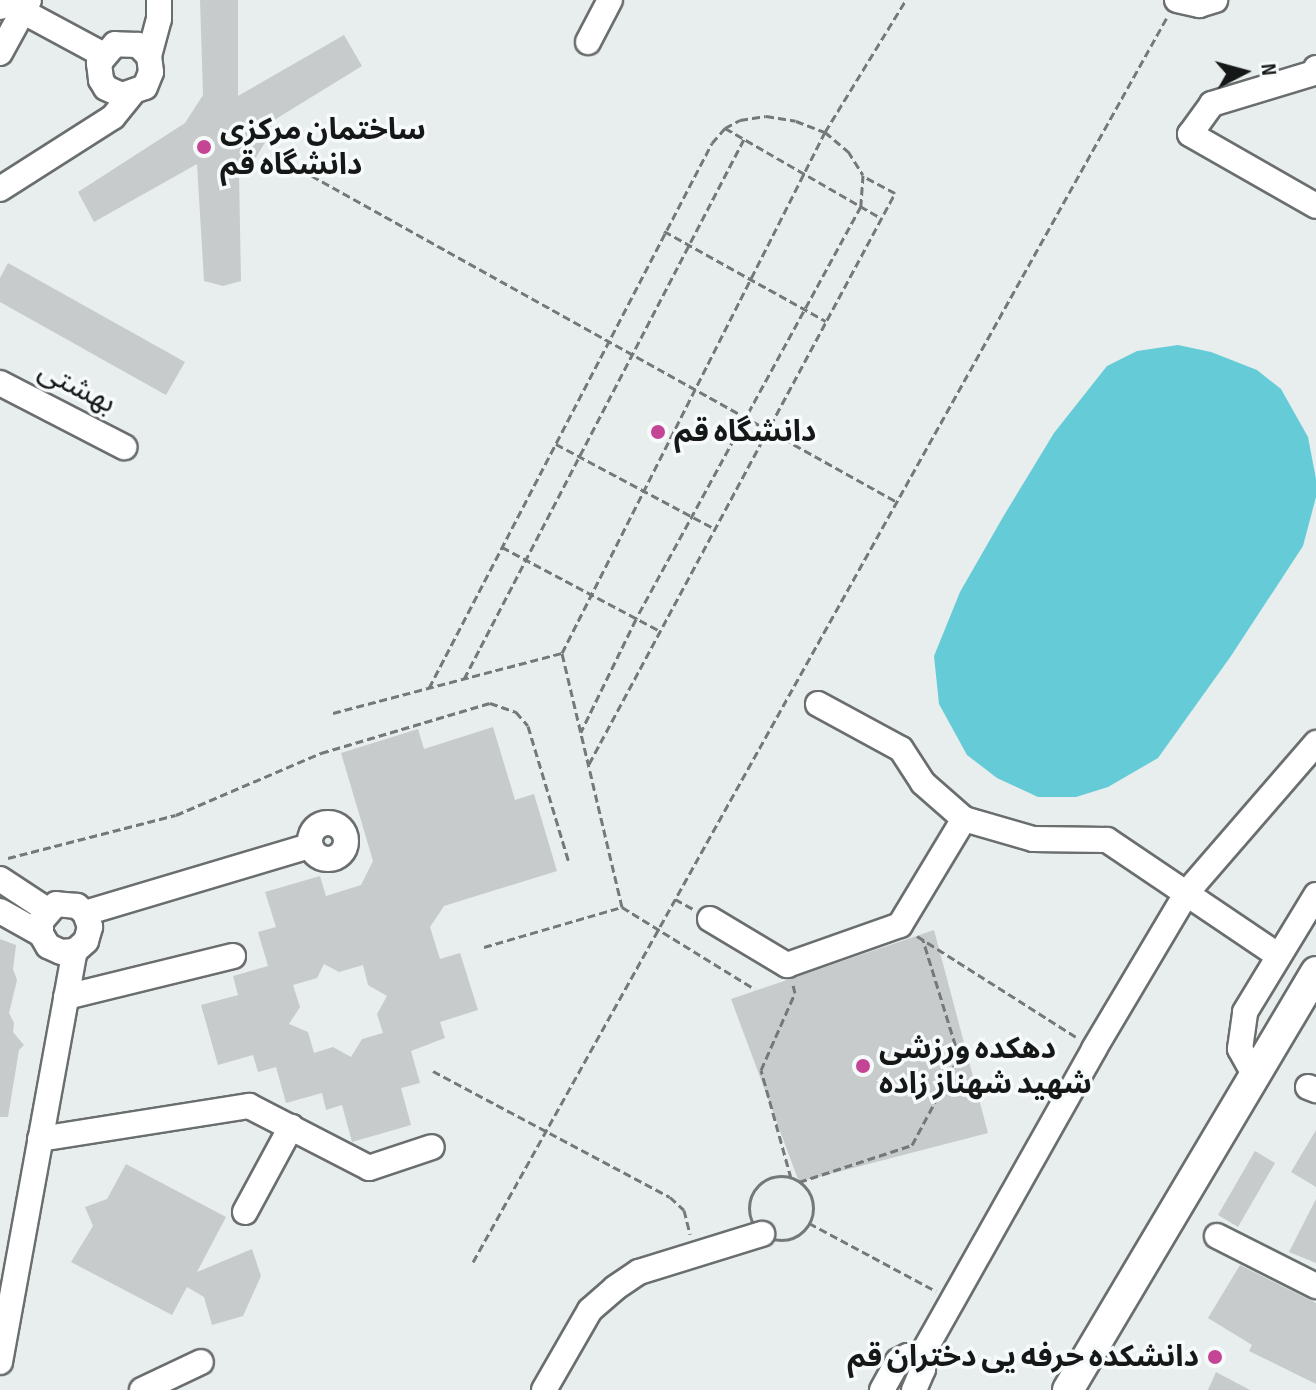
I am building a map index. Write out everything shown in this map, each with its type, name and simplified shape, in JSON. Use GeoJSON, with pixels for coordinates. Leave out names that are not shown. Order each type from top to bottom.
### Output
{"type":"FeatureCollection","features":[{"type":"Feature","properties":{"kind":"main road"},"geometry":{"type":"LineString","coordinates":[[1068,1390],[1316,972]]}},
{"type":"Feature","properties":{"kind":"street"},"geometry":{"type":"LineString","coordinates":[[0,189],[113,117],[131,95],[149,80],[149,56],[159,19],[159,0]]}},
{"type":"Feature","properties":{"kind":"street"},"geometry":{"type":"LineString","coordinates":[[588,42],[610,0]]}},
{"type":"Feature","properties":{"kind":"street"},"geometry":{"type":"LineString","coordinates":[[1173,7],[1215,0]]}},
{"type":"Feature","properties":{"kind":"street"},"geometry":{"type":"LineString","coordinates":[[0,53],[14,5],[102,54]]}},
{"type":"Feature","properties":{"kind":"street"},"geometry":{"type":"LineString","coordinates":[[131,95],[114,93],[106,88],[98,72],[102,54],[122,42],[138,45],[149,56]]}},
{"type":"Feature","properties":{"kind":"street"},"geometry":{"type":"LineString","coordinates":[[1316,68],[1314,73],[1212,104],[1190,134],[1316,206]]}},
{"type":"Feature","properties":{"kind":"street","name":"بهشتی"},"geometry":{"type":"LineString","coordinates":[[0,383],[124,447]]}},
{"type":"Feature","properties":{"kind":"street"},"geometry":{"type":"LineString","coordinates":[[818,704],[901,749],[923,783],[964,819],[1033,839],[1107,840],[1188,891],[1279,956]]}},
{"type":"Feature","properties":{"kind":"street"},"geometry":{"type":"LineString","coordinates":[[919,1360],[1094,1049],[1188,891],[1316,743]]}},
{"type":"Feature","properties":{"kind":"street"},"geometry":{"type":"LineString","coordinates":[[710,919],[787,965],[900,925],[964,819]]}},
{"type":"Feature","properties":{"kind":"street"},"geometry":{"type":"LineString","coordinates":[[85,913],[310,846]]}},
{"type":"Feature","properties":{"kind":"street"},"geometry":{"type":"LineString","coordinates":[[0,879],[47,910]]}},
{"type":"Feature","properties":{"kind":"street"},"geometry":{"type":"LineString","coordinates":[[1255,1076],[1240,1049],[1245,1012],[1316,895]]}},
{"type":"Feature","properties":{"kind":"street"},"geometry":{"type":"LineString","coordinates":[[0,1362],[75,951],[86,941],[90,927],[85,913],[67,903],[47,910],[41,921],[41,934],[48,946],[61,952],[75,951]]}},
{"type":"Feature","properties":{"kind":"street"},"geometry":{"type":"LineString","coordinates":[[0,911],[41,934]]}},
{"type":"Feature","properties":{"kind":"street"},"geometry":{"type":"LineString","coordinates":[[66,997],[233,956]]}},
{"type":"Feature","properties":{"kind":"street"},"geometry":{"type":"LineString","coordinates":[[40,1139],[249,1106],[369,1168],[432,1147]]}},
{"type":"Feature","properties":{"kind":"street"},"geometry":{"type":"LineString","coordinates":[[245,1212],[291,1127]]}},
{"type":"Feature","properties":{"kind":"street"},"geometry":{"type":"LineString","coordinates":[[544,1390],[590,1310],[639,1272],[762,1234]]}},
{"type":"Feature","properties":{"kind":"street"},"geometry":{"type":"LineString","coordinates":[[1217,1236],[1316,1286]]}},
{"type":"Feature","properties":{"kind":"street"},"geometry":{"type":"LineString","coordinates":[[882,1390],[898,1361],[908,1356],[919,1360],[923,1369],[914,1390]]}},
{"type":"Feature","properties":{"kind":"street"},"geometry":{"type":"LineString","coordinates":[[142,1390],[201,1362]]}},
{"type":"Feature","properties":{"kind":"path"},"geometry":{"type":"LineString","coordinates":[[755,989],[622,907],[562,653],[825,132],[906,0]]}},
{"type":"Feature","properties":{"kind":"path"},"geometry":{"type":"LineString","coordinates":[[473,1262],[1173,7]]}},
{"type":"Feature","properties":{"kind":"path"},"geometry":{"type":"LineString","coordinates":[[429,688],[712,143],[725,128],[740,120],[766,116],[825,132],[848,151],[863,175],[895,193],[589,764]]}},
{"type":"Feature","properties":{"kind":"path"},"geometry":{"type":"LineString","coordinates":[[725,128],[882,219]]}},
{"type":"Feature","properties":{"kind":"path"},"geometry":{"type":"LineString","coordinates":[[464,679],[744,139]]}},
{"type":"Feature","properties":{"kind":"path"},"geometry":{"type":"LineString","coordinates":[[280,158],[897,502]]}},
{"type":"Feature","properties":{"kind":"path"},"geometry":{"type":"LineString","coordinates":[[581,732],[636,619],[861,206],[863,175]]}},
{"type":"Feature","properties":{"kind":"path"},"geometry":{"type":"LineString","coordinates":[[664,231],[826,321]]}},
{"type":"Feature","properties":{"kind":"path"},"geometry":{"type":"LineString","coordinates":[[556,444],[715,529]]}},
{"type":"Feature","properties":{"kind":"path"},"geometry":{"type":"LineString","coordinates":[[502,547],[660,631]]}},
{"type":"Feature","properties":{"kind":"path"},"geometry":{"type":"LineString","coordinates":[[333,713],[562,653]]}},
{"type":"Feature","properties":{"kind":"path"},"geometry":{"type":"LineString","coordinates":[[0,859],[176,815],[321,753],[490,703],[508,707],[528,726],[569,863]]}},
{"type":"Feature","properties":{"kind":"path"},"geometry":{"type":"LineString","coordinates":[[484,947],[622,907]]}},
{"type":"Feature","properties":{"kind":"path"},"geometry":{"type":"LineString","coordinates":[[900,925],[1094,1049]]}},
{"type":"Feature","properties":{"kind":"path"},"geometry":{"type":"LineString","coordinates":[[799,1182],[912,1145],[959,1057],[923,940]]}},
{"type":"Feature","properties":{"kind":"path"},"geometry":{"type":"LineString","coordinates":[[787,965],[795,993],[761,1070],[791,1178]]}},
{"type":"Feature","properties":{"kind":"path"},"geometry":{"type":"LineString","coordinates":[[433,1071],[678,1203],[690,1228],[688,1246],[677,1262]]}},
{"type":"Feature","properties":{"kind":"path"},"geometry":{"type":"LineString","coordinates":[[773,1177],[791,1178],[799,1182],[812,1205],[809,1223],[788,1239],[762,1234],[749,1211],[753,1194],[773,1177]]}},
{"type":"Feature","properties":{"kind":"path"},"geometry":{"type":"LineString","coordinates":[[809,1223],[952,1300]]}},
{"type":"Feature","properties":{"kind":"shaded area"},"geometry":{"type":"Polygon","coordinates":[[[1178,345],[1211,352],[1257,370],[1281,389],[1308,437],[1316,479],[1316,497],[1303,546],[1231,656],[1158,758],[1108,787],[1076,797],[1038,797],[997,778],[967,755],[939,704],[934,656],[960,592],[1054,433],[1107,366],[1137,351],[1178,345]]]}},
{"type":"Feature","properties":{"kind":"building","name":"ساختمان مرکزی دانشگاه قم"},"geometry":{"type":"Polygon","coordinates":[[[200,0],[238,0],[238,96],[344,35],[362,66],[271,122],[272,131],[247,172],[239,173],[241,281],[223,286],[204,281],[197,164],[94,222],[78,192],[185,123],[203,95],[200,0]]]}},
{"type":"Feature","properties":{"kind":"building"},"geometry":{"type":"Polygon","coordinates":[[[8,263],[185,362],[166,395],[0,302],[0,278],[8,263]]]}},
{"type":"Feature","properties":{"kind":"building"},"geometry":{"type":"Polygon","coordinates":[[[493,727],[515,800],[534,794],[557,871],[444,906],[430,927],[440,959],[460,953],[478,1010],[440,1022],[445,1038],[411,1051],[420,1083],[401,1088],[411,1125],[352,1142],[342,1105],[326,1110],[322,1093],[286,1103],[276,1067],[258,1072],[253,1055],[218,1065],[201,1005],[238,995],[233,976],[268,966],[258,932],[276,927],[265,892],[320,876],[326,896],[361,885],[373,861],[341,753],[418,729],[424,749],[493,727]],[[324,964],[317,978],[293,985],[300,1007],[289,1024],[308,1032],[314,1053],[333,1047],[351,1057],[362,1039],[383,1033],[377,1014],[387,996],[368,985],[363,965],[339,972],[324,964]]]}},
{"type":"Feature","properties":{"kind":"building","name":"دهکده ورزشی شهید شهناز زاده"},"geometry":{"type":"Polygon","coordinates":[[[934,930],[988,1133],[799,1182],[731,999],[934,930]]]}},
{"type":"Feature","properties":{"kind":"building"},"geometry":{"type":"Polygon","coordinates":[[[0,939],[16,945],[13,969],[17,980],[9,1013],[14,1023],[13,1032],[24,1045],[19,1050],[8,1117],[0,1117],[0,939]]]}},
{"type":"Feature","properties":{"kind":"building"},"geometry":{"type":"Polygon","coordinates":[[[1316,1130],[1316,1187],[1291,1172],[1316,1130]]]}},
{"type":"Feature","properties":{"kind":"building"},"geometry":{"type":"Polygon","coordinates":[[[1255,1151],[1275,1163],[1238,1227],[1218,1215],[1255,1151]]]}},
{"type":"Feature","properties":{"kind":"building"},"geometry":{"type":"Polygon","coordinates":[[[126,1164],[226,1217],[197,1272],[252,1249],[261,1276],[243,1316],[212,1325],[204,1297],[187,1287],[172,1315],[71,1262],[93,1226],[85,1207],[107,1199],[126,1164]]]}},
{"type":"Feature","properties":{"kind":"building"},"geometry":{"type":"Polygon","coordinates":[[[1316,1199],[1316,1263],[1289,1252],[1316,1199]]]}},
{"type":"Feature","properties":{"kind":"building"},"geometry":{"type":"Polygon","coordinates":[[[1240,1265],[1316,1303],[1316,1384],[1249,1351],[1252,1345],[1208,1318],[1240,1265]]]}},
{"type":"Feature","properties":{"kind":"building"},"geometry":{"type":"Polygon","coordinates":[[[1216,1372],[1250,1390],[1208,1390],[1216,1372]]]}},
{"type":"Feature","properties":{"kind":"place","name":"ساختمان مرکزی دانشگاه قم"},"geometry":{"type":"Point","coordinates":[204,147]}},
{"type":"Feature","properties":{"kind":"place","name":"دانشگاه قم"},"geometry":{"type":"Point","coordinates":[658,432]}},
{"type":"Feature","properties":{"kind":"place","name":"دهکده ورزشی شهید شهناز زاده"},"geometry":{"type":"Point","coordinates":[863,1066]}},
{"type":"Feature","properties":{"kind":"place","name":"دانشکده حرفه یی دختران قم"},"geometry":{"type":"Point","coordinates":[1215,1357]}}]}
